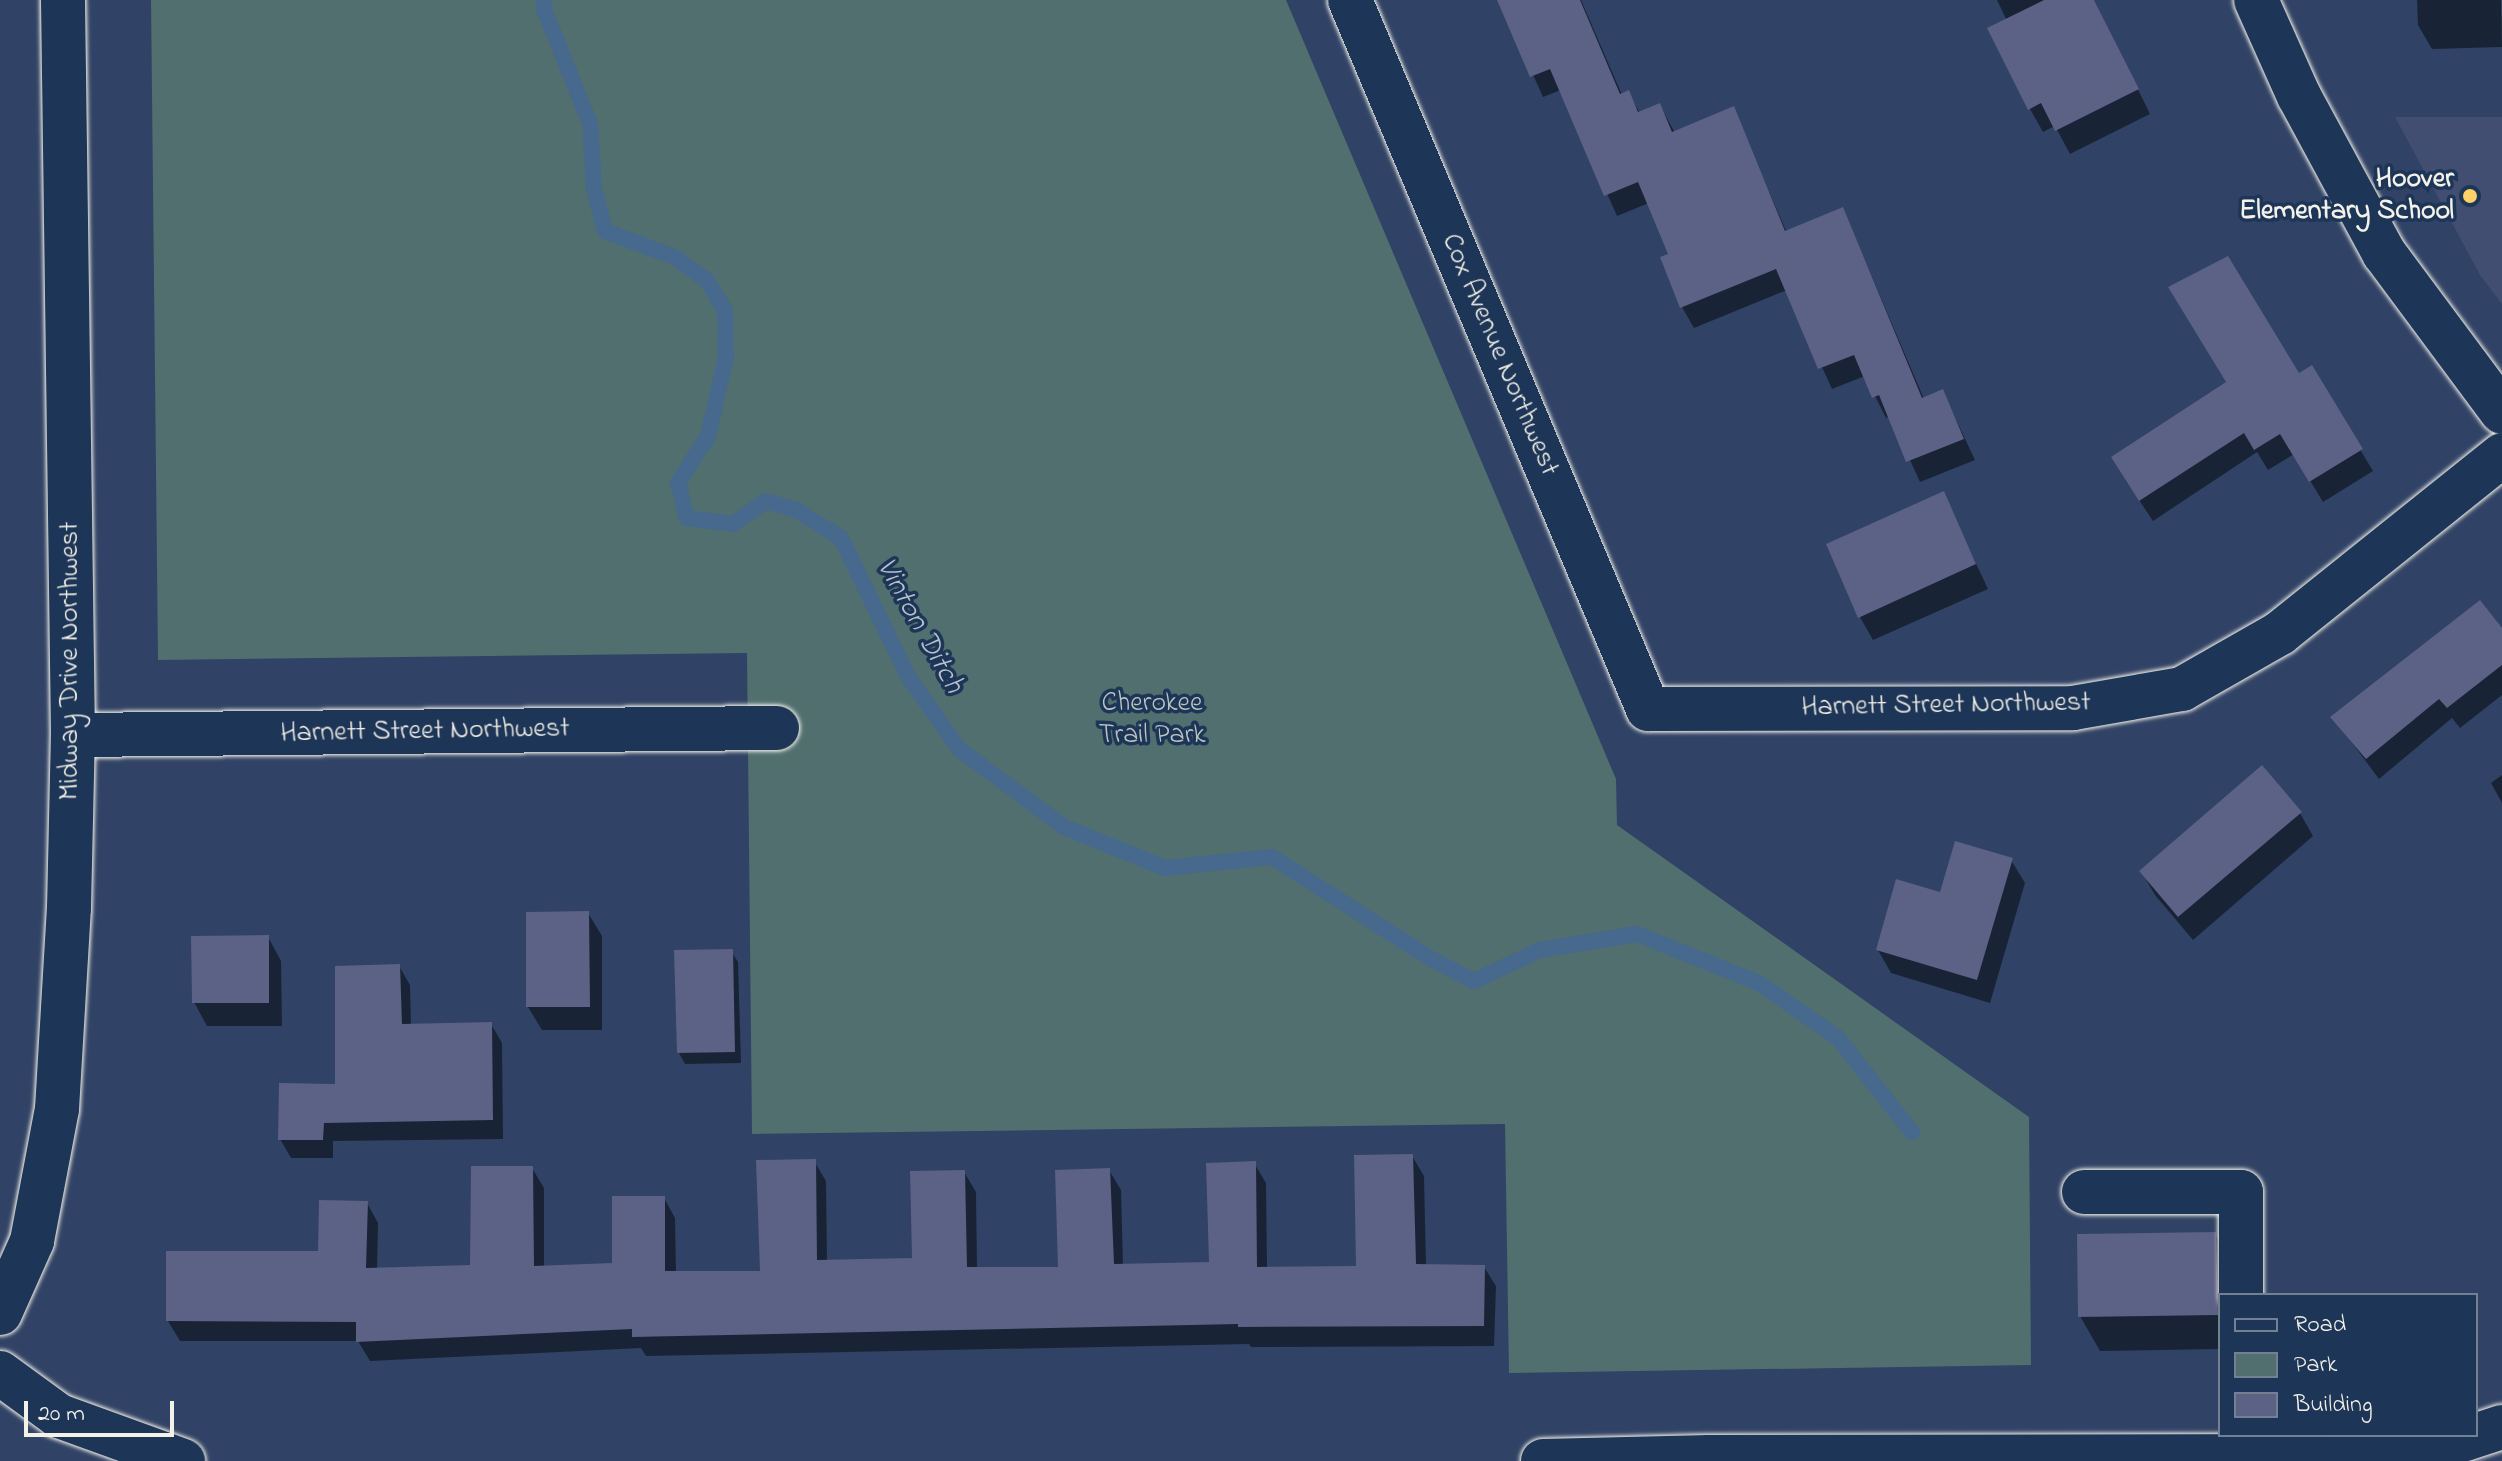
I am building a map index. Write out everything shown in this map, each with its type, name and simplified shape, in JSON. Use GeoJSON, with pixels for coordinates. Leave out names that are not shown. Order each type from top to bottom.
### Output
{"type":"FeatureCollection","features":[{"type":"Feature","properties":{"kind":"street","name":"Midway Drive Northwest"},"geometry":{"type":"LineString","coordinates":[[0,1313],[32,1241],[57,1109],[73,735],[63,0]]}},
{"type":"Feature","properties":{"kind":"street","name":"Cox Avenue Northwest"},"geometry":{"type":"LineString","coordinates":[[1350,0],[1648,709]]}},
{"type":"Feature","properties":{"kind":"street"},"geometry":{"type":"LineString","coordinates":[[2256,0],[2299,96],[2384,253],[2502,412]]}},
{"type":"Feature","properties":{"kind":"street","name":"Harnett Street Northwest"},"geometry":{"type":"LineString","coordinates":[[1648,709],[2073,708],[2182,689],[2280,633],[2502,455]]}},
{"type":"Feature","properties":{"kind":"street","name":"Harnett Street Northwest"},"geometry":{"type":"LineString","coordinates":[[73,735],[777,728]]}},
{"type":"Feature","properties":{"kind":"street"},"geometry":{"type":"LineString","coordinates":[[2084,1192],[2241,1192],[2241,1293]]}},
{"type":"Feature","properties":{"kind":"street"},"geometry":{"type":"LineString","coordinates":[[0,1373],[59,1416],[183,1461]]}},
{"type":"Feature","properties":{"kind":"street"},"geometry":{"type":"LineString","coordinates":[[2478,1435],[2502,1427]]}},
{"type":"Feature","properties":{"kind":"street"},"geometry":{"type":"LineString","coordinates":[[1543,1461],[2241,1445],[2340,1456],[2435,1449],[2472,1437]]}},
{"type":"Feature","properties":{"kind":"shaded area","name":"Hoover Elementary School"},"geometry":{"type":"Polygon","coordinates":[[[2395,117],[2502,117],[2502,304],[2480,275],[2395,117]]]}},
{"type":"Feature","properties":{"kind":"green space","name":"Cherokee Trail Park"},"geometry":{"type":"Polygon","coordinates":[[[151,0],[1286,0],[1616,779],[1617,825],[2029,1117],[2031,1365],[1509,1373],[1505,1124],[752,1134],[747,653],[158,660],[151,0]]]}},
{"type":"Feature","properties":{"kind":"building"},"geometry":{"type":"Polygon","coordinates":[[[1497,0],[1580,0],[1620,94],[1629,90],[1638,112],[1660,103],[1672,132],[1734,106],[1785,231],[1843,207],[1922,398],[1943,389],[1964,439],[1906,462],[1879,395],[1872,398],[1854,355],[1818,369],[1776,269],[1680,308],[1660,257],[1668,254],[1638,182],[1604,196],[1550,69],[1530,77],[1497,0]]]}},
{"type":"Feature","properties":{"kind":"building"},"geometry":{"type":"Polygon","coordinates":[[[2044,0],[2094,0],[2139,89],[2055,131],[2041,103],[2028,110],[1987,28],[2044,0]]]}},
{"type":"Feature","properties":{"kind":"building"},"geometry":{"type":"Polygon","coordinates":[[[2228,256],[2299,373],[2312,365],[2363,449],[2309,482],[2280,434],[2254,450],[2244,433],[2139,501],[2111,457],[2226,382],[2168,287],[2228,256]]]}},
{"type":"Feature","properties":{"kind":"building"},"geometry":{"type":"Polygon","coordinates":[[[1944,491],[1976,564],[1858,618],[1826,544],[1944,491]]]}},
{"type":"Feature","properties":{"kind":"building"},"geometry":{"type":"Polygon","coordinates":[[[2480,600],[2502,628],[2502,665],[2447,708],[2439,699],[2366,759],[2330,717],[2480,600]]]}},
{"type":"Feature","properties":{"kind":"building"},"geometry":{"type":"Polygon","coordinates":[[[2262,765],[2302,812],[2178,917],[2139,871],[2262,765]]]}},
{"type":"Feature","properties":{"kind":"building"},"geometry":{"type":"Polygon","coordinates":[[[1955,841],[2013,858],[1977,980],[1876,950],[1896,879],[1940,892],[1955,841]]]}},
{"type":"Feature","properties":{"kind":"building"},"geometry":{"type":"Polygon","coordinates":[[[589,911],[590,1007],[526,1007],[526,912],[589,911]]]}},
{"type":"Feature","properties":{"kind":"building"},"geometry":{"type":"Polygon","coordinates":[[[269,935],[269,1003],[192,1003],[191,936],[269,935]]]}},
{"type":"Feature","properties":{"kind":"building"},"geometry":{"type":"Polygon","coordinates":[[[733,949],[735,1052],[677,1053],[674,950],[733,949]]]}},
{"type":"Feature","properties":{"kind":"building"},"geometry":{"type":"Polygon","coordinates":[[[400,964],[402,1024],[492,1022],[493,1120],[324,1123],[323,1140],[278,1140],[279,1083],[335,1084],[335,966],[400,964]]]}},
{"type":"Feature","properties":{"kind":"building"},"geometry":{"type":"Polygon","coordinates":[[[1413,1154],[1416,1264],[1485,1265],[1484,1326],[1238,1327],[1238,1324],[632,1337],[632,1329],[356,1342],[356,1322],[166,1321],[166,1251],[318,1251],[319,1200],[368,1201],[366,1268],[470,1265],[471,1166],[533,1166],[534,1266],[612,1263],[612,1196],[665,1196],[665,1271],[760,1271],[756,1160],[816,1159],[817,1260],[912,1258],[910,1171],[965,1170],[967,1267],[1058,1267],[1055,1170],[1110,1168],[1114,1264],[1209,1262],[1206,1163],[1256,1161],[1257,1267],[1356,1266],[1354,1155],[1413,1154]]]}},
{"type":"Feature","properties":{"kind":"building"},"geometry":{"type":"Polygon","coordinates":[[[2216,1232],[2218,1315],[2078,1317],[2077,1234],[2216,1232]]]}},
{"type":"Feature","properties":{"kind":"waterway","name":"Vinton Ditch"},"geometry":{"type":"LineString","coordinates":[[544,0],[544,9],[590,124],[594,189],[605,231],[674,257],[706,279],[725,311],[726,357],[708,436],[678,483],[687,518],[733,524],[766,501],[798,511],[841,538],[908,676],[959,749],[1064,827],[1165,868],[1272,857],[1433,960],[1474,981],[1540,950],[1637,934],[1759,983],[1838,1038],[1912,1132]]}},
{"type":"Feature","properties":{"kind":"place","name":"Hoover Elementary School"},"geometry":{"type":"Point","coordinates":[2470,196]}}]}
